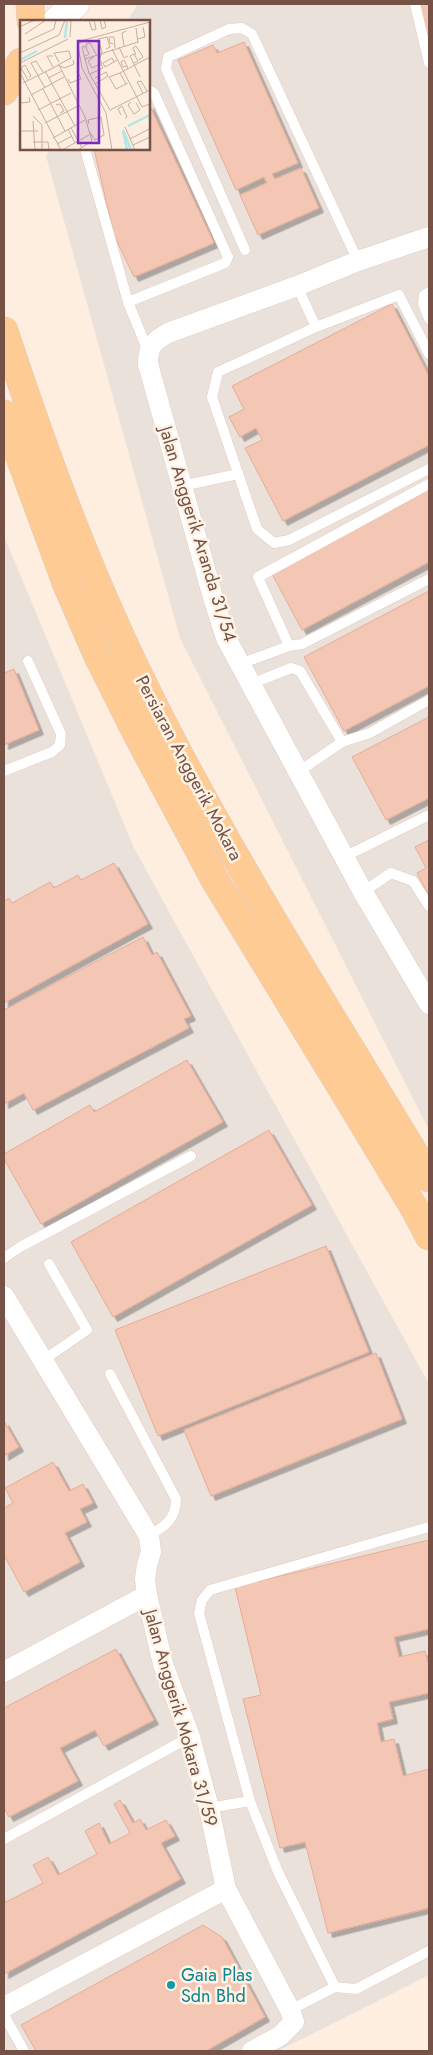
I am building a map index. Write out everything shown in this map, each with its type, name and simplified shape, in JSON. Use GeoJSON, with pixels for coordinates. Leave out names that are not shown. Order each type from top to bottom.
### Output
{"type":"FeatureCollection","features":[{"type":"Feature","properties":{"kind":"main road"},"geometry":{"type":"LineString","coordinates":[[30,4],[31,20]]}},
{"type":"Feature","properties":{"kind":"main road"},"geometry":{"type":"LineString","coordinates":[[58,20],[75,4]]}},
{"type":"Feature","properties":{"kind":"main road"},"geometry":{"type":"LineString","coordinates":[[4,91],[20,64]]}},
{"type":"Feature","properties":{"kind":"main road","name":"Persiaran Anggerik Mokara"},"geometry":{"type":"LineString","coordinates":[[4,331],[38,434],[79,544],[153,704],[239,864],[429,1178]]}},
{"type":"Feature","properties":{"kind":"main road","name":"Persiaran Anggerik Mokara"},"geometry":{"type":"LineString","coordinates":[[4,414],[67,586],[97,654],[138,736],[215,880],[416,1211],[429,1236]]}},
{"type":"Feature","properties":{"kind":"street"},"geometry":{"type":"LineString","coordinates":[[148,352],[153,342],[168,332],[297,286],[358,261],[429,237]]}},
{"type":"Feature","properties":{"kind":"street","name":"Jalan Anggerik Aranda 31/54"},"geometry":{"type":"LineString","coordinates":[[148,352],[148,364],[226,638],[363,892],[429,1004]]}},
{"type":"Feature","properties":{"kind":"street"},"geometry":{"type":"LineString","coordinates":[[4,1298],[149,1536]]}},
{"type":"Feature","properties":{"kind":"street","name":"Jalan Anggerik Mokara 31/59"},"geometry":{"type":"LineString","coordinates":[[149,1536],[151,1552],[146,1572],[147,1595],[163,1664],[190,1737],[209,1808],[226,1889],[290,2010]]}},
{"type":"Feature","properties":{"kind":"street"},"geometry":{"type":"LineString","coordinates":[[4,1672],[147,1595]]}},
{"type":"Feature","properties":{"kind":"street"},"geometry":{"type":"LineString","coordinates":[[4,2007],[226,1889]]}},
{"type":"Feature","properties":{"kind":"street"},"geometry":{"type":"LineString","coordinates":[[252,2051],[286,2032],[294,2022],[290,2010]]}},
{"type":"Feature","properties":{"kind":"lane"},"geometry":{"type":"LineString","coordinates":[[415,4],[429,63]]}},
{"type":"Feature","properties":{"kind":"lane"},"geometry":{"type":"LineString","coordinates":[[245,250],[166,69],[168,57],[229,29],[242,28],[252,34],[358,261]]}},
{"type":"Feature","properties":{"kind":"lane"},"geometry":{"type":"LineString","coordinates":[[128,302],[225,263],[228,257],[154,93],[150,91]]}},
{"type":"Feature","properties":{"kind":"lane"},"geometry":{"type":"LineString","coordinates":[[86,150],[128,302],[148,352]]}},
{"type":"Feature","properties":{"kind":"lane"},"geometry":{"type":"LineString","coordinates":[[297,286],[316,327]]}},
{"type":"Feature","properties":{"kind":"lane"},"geometry":{"type":"LineString","coordinates":[[429,292],[424,295],[423,304],[429,319]]}},
{"type":"Feature","properties":{"kind":"lane"},"geometry":{"type":"LineString","coordinates":[[429,354],[399,295],[316,327],[218,372],[212,397],[257,529],[274,543],[289,540],[429,469]]}},
{"type":"Feature","properties":{"kind":"lane"},"geometry":{"type":"LineString","coordinates":[[182,486],[238,474]]}},
{"type":"Feature","properties":{"kind":"lane"},"geometry":{"type":"LineString","coordinates":[[289,646],[258,576],[429,484]]}},
{"type":"Feature","properties":{"kind":"lane"},"geometry":{"type":"LineString","coordinates":[[240,664],[289,646],[302,644],[429,579]]}},
{"type":"Feature","properties":{"kind":"lane"},"geometry":{"type":"LineString","coordinates":[[4,771],[52,752],[60,745],[61,734],[28,661]]}},
{"type":"Feature","properties":{"kind":"lane"},"geometry":{"type":"LineString","coordinates":[[252,684],[291,668],[300,671],[342,742]]}},
{"type":"Feature","properties":{"kind":"lane"},"geometry":{"type":"LineString","coordinates":[[298,772],[342,742],[370,733],[429,700]]}},
{"type":"Feature","properties":{"kind":"lane"},"geometry":{"type":"LineString","coordinates":[[344,857],[429,815]]}},
{"type":"Feature","properties":{"kind":"lane"},"geometry":{"type":"LineString","coordinates":[[363,892],[391,873],[414,881],[429,906]]}},
{"type":"Feature","properties":{"kind":"lane"},"geometry":{"type":"LineString","coordinates":[[4,1258],[20,1247],[192,1156]]}},
{"type":"Feature","properties":{"kind":"lane"},"geometry":{"type":"LineString","coordinates":[[42,1361],[87,1330],[49,1264]]}},
{"type":"Feature","properties":{"kind":"lane"},"geometry":{"type":"LineString","coordinates":[[110,1374],[176,1499],[176,1510],[164,1526],[149,1536]]}},
{"type":"Feature","properties":{"kind":"lane"},"geometry":{"type":"LineString","coordinates":[[334,1988],[278,1872],[250,1801],[199,1613],[202,1600],[210,1590],[429,1527]]}},
{"type":"Feature","properties":{"kind":"lane"},"geometry":{"type":"LineString","coordinates":[[4,1839],[190,1737]]}},
{"type":"Feature","properties":{"kind":"lane"},"geometry":{"type":"LineString","coordinates":[[209,1808],[250,1801]]}},
{"type":"Feature","properties":{"kind":"lane"},"geometry":{"type":"LineString","coordinates":[[290,2010],[334,1988],[356,1989],[429,1951]]}},
{"type":"Feature","properties":{"kind":"lane"},"geometry":{"type":"LineString","coordinates":[[4,2015],[24,2051]]}},
{"type":"Feature","properties":{"kind":"shaded area"},"geometry":{"type":"Polygon","coordinates":[[[138,4],[429,4],[429,1130],[180,638],[46,156],[49,150],[150,150],[150,20],[128,20],[138,4]]]}},
{"type":"Feature","properties":{"kind":"shaded area"},"geometry":{"type":"Polygon","coordinates":[[[4,536],[134,848],[429,1384],[429,1975],[278,2051],[4,2051],[4,536]]]}},
{"type":"Feature","properties":{"kind":"building"},"geometry":{"type":"Polygon","coordinates":[[[416,4],[429,4],[429,51],[416,4]]]}},
{"type":"Feature","properties":{"kind":"building"},"geometry":{"type":"Polygon","coordinates":[[[244,42],[298,163],[272,174],[275,179],[301,168],[319,208],[258,235],[240,195],[267,183],[264,177],[236,190],[178,60],[213,45],[217,53],[244,42]]]}},
{"type":"Feature","properties":{"kind":"building"},"geometry":{"type":"Polygon","coordinates":[[[150,106],[214,243],[134,277],[114,235],[94,150],[150,150],[150,106]]]}},
{"type":"Feature","properties":{"kind":"building"},"geometry":{"type":"Polygon","coordinates":[[[392,304],[429,376],[429,445],[283,521],[245,448],[262,440],[256,428],[240,437],[229,417],[244,409],[232,386],[392,304]]]}},
{"type":"Feature","properties":{"kind":"building"},"geometry":{"type":"Polygon","coordinates":[[[429,490],[429,562],[302,630],[272,574],[429,490]]]}},
{"type":"Feature","properties":{"kind":"building"},"geometry":{"type":"Polygon","coordinates":[[[429,591],[429,686],[344,731],[304,657],[429,591]]]}},
{"type":"Feature","properties":{"kind":"building"},"geometry":{"type":"Polygon","coordinates":[[[14,669],[39,730],[4,745],[4,673],[14,669]]]}},
{"type":"Feature","properties":{"kind":"building"},"geometry":{"type":"Polygon","coordinates":[[[429,717],[429,798],[386,820],[352,757],[429,717]]]}},
{"type":"Feature","properties":{"kind":"building"},"geometry":{"type":"Polygon","coordinates":[[[429,840],[429,896],[417,873],[426,868],[415,847],[429,840]]]}},
{"type":"Feature","properties":{"kind":"building"},"geometry":{"type":"Polygon","coordinates":[[[114,863],[148,924],[4,1003],[4,901],[9,898],[12,903],[50,882],[54,888],[78,875],[81,880],[114,863]]]}},
{"type":"Feature","properties":{"kind":"building"},"geometry":{"type":"Polygon","coordinates":[[[143,937],[152,955],[157,952],[191,1016],[184,1019],[189,1028],[33,1110],[24,1093],[4,1104],[4,1010],[143,937]]]}},
{"type":"Feature","properties":{"kind":"building"},"geometry":{"type":"Polygon","coordinates":[[[187,1060],[223,1122],[41,1224],[4,1159],[4,1154],[90,1105],[94,1112],[187,1060]]]}},
{"type":"Feature","properties":{"kind":"building"},"geometry":{"type":"Polygon","coordinates":[[[269,1130],[312,1205],[113,1317],[71,1242],[269,1130]]]}},
{"type":"Feature","properties":{"kind":"building"},"geometry":{"type":"Polygon","coordinates":[[[326,1246],[369,1352],[158,1436],[115,1330],[326,1246]]]}},
{"type":"Feature","properties":{"kind":"building"},"geometry":{"type":"Polygon","coordinates":[[[376,1353],[402,1419],[211,1496],[184,1430],[376,1353]]]}},
{"type":"Feature","properties":{"kind":"building"},"geometry":{"type":"Polygon","coordinates":[[[4,1421],[19,1447],[4,1456],[4,1421]]]}},
{"type":"Feature","properties":{"kind":"building"},"geometry":{"type":"Polygon","coordinates":[[[53,1462],[69,1491],[83,1484],[93,1503],[80,1509],[87,1522],[65,1533],[80,1562],[24,1592],[4,1555],[4,1508],[13,1503],[5,1488],[53,1462]]]}},
{"type":"Feature","properties":{"kind":"building"},"geometry":{"type":"Polygon","coordinates":[[[429,1540],[429,1629],[394,1637],[399,1657],[425,1651],[429,1666],[429,1693],[389,1702],[393,1719],[377,1723],[381,1742],[394,1739],[403,1776],[429,1769],[429,1908],[328,1933],[305,1842],[280,1848],[243,1699],[261,1695],[235,1587],[429,1540]]]}},
{"type":"Feature","properties":{"kind":"building"},"geometry":{"type":"Polygon","coordinates":[[[116,1649],[154,1720],[104,1746],[95,1730],[60,1748],[78,1781],[9,1817],[4,1808],[4,1708],[116,1649]]]}},
{"type":"Feature","properties":{"kind":"building"},"geometry":{"type":"Polygon","coordinates":[[[120,1800],[133,1823],[140,1819],[146,1830],[166,1820],[175,1836],[161,1843],[181,1879],[4,1974],[4,1898],[6,1902],[43,1883],[33,1865],[48,1857],[58,1875],[97,1854],[85,1831],[99,1823],[109,1844],[130,1833],[114,1804],[120,1800]]]}},
{"type":"Feature","properties":{"kind":"building","name":"Gaia Plas Sdn Bhd"},"geometry":{"type":"Polygon","coordinates":[[[203,1925],[222,1937],[265,2017],[206,2051],[36,2051],[21,2025],[203,1925]]]}},
{"type":"Feature","properties":{"kind":"place","name":"Gaia Plas Sdn Bhd"},"geometry":{"type":"Point","coordinates":[171,1985]}}]}
